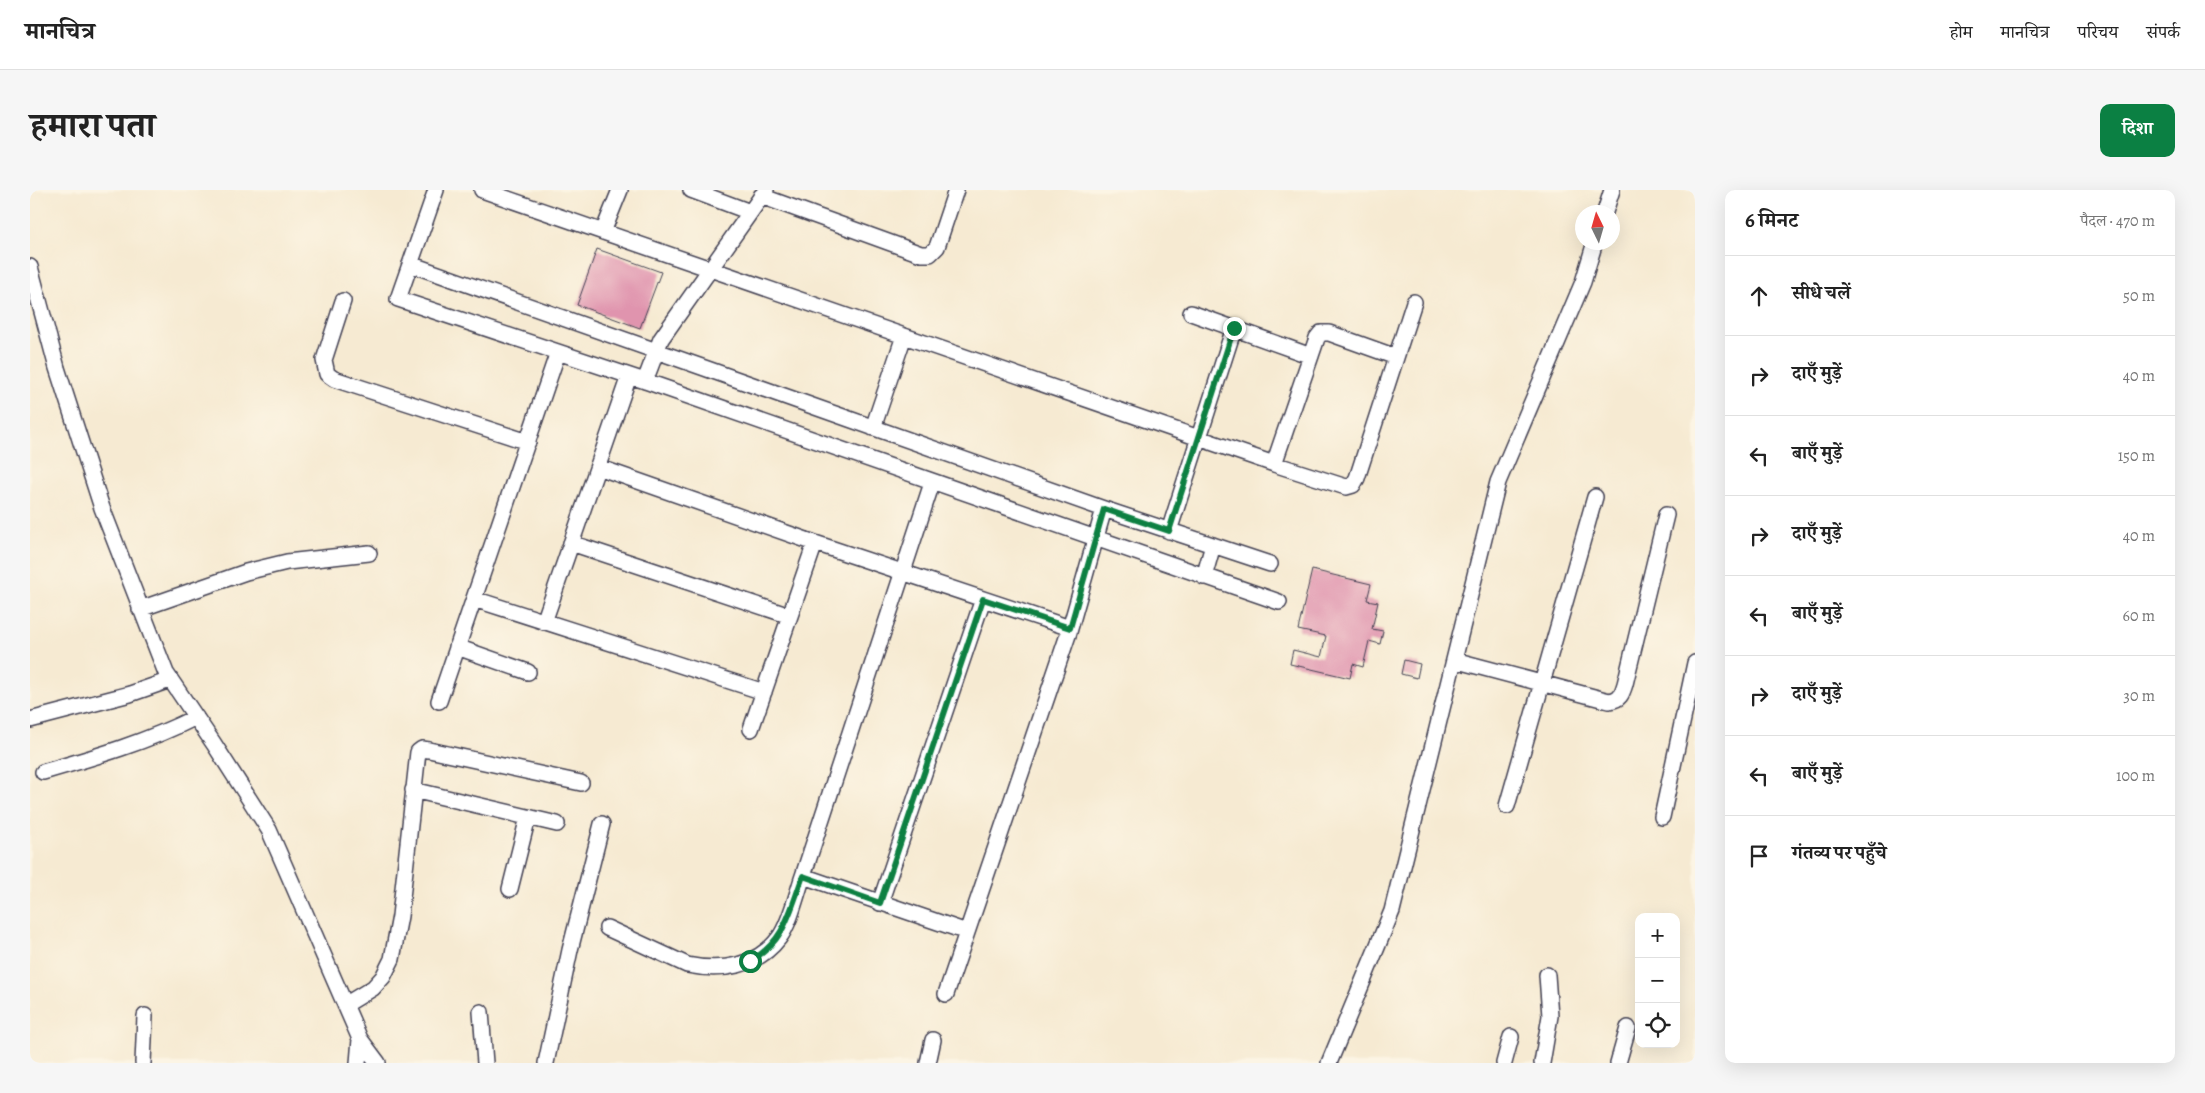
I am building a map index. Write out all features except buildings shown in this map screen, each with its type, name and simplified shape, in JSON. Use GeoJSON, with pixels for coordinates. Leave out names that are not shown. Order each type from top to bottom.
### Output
{"type":"FeatureCollection","features":[{"type":"Feature","properties":{"kind":"street"},"geometry":{"type":"LineString","coordinates":[[436,190],[398,299],[645,381],[932,483],[1279,602]]}},
{"type":"Feature","properties":{"kind":"street"},"geometry":{"type":"LineString","coordinates":[[482,190],[1198,438],[1338,486],[1346,487],[1353,485],[1414,302]]}},
{"type":"Feature","properties":{"kind":"street"},"geometry":{"type":"LineString","coordinates":[[603,232],[620,190]]}},
{"type":"Feature","properties":{"kind":"street"},"geometry":{"type":"LineString","coordinates":[[691,190],[750,212]]}},
{"type":"Feature","properties":{"kind":"street"},"geometry":{"type":"LineString","coordinates":[[645,381],[662,339],[763,193],[921,254],[930,254],[937,247],[956,190]]}},
{"type":"Feature","properties":{"kind":"street"},"geometry":{"type":"LineString","coordinates":[[1607,205],[1612,190]]}},
{"type":"Feature","properties":{"kind":"street"},"geometry":{"type":"LineString","coordinates":[[1329,1063],[1392,911],[1498,482],[1583,282],[1593,250]]}},
{"type":"Feature","properties":{"kind":"street"},"geometry":{"type":"LineString","coordinates":[[410,264],[1104,509],[1270,564]]}},
{"type":"Feature","properties":{"kind":"street"},"geometry":{"type":"LineString","coordinates":[[30,267],[57,368],[99,499],[140,609],[170,680],[196,717],[268,830],[360,1039],[378,1063]]}},
{"type":"Feature","properties":{"kind":"street"},"geometry":{"type":"LineString","coordinates":[[343,301],[324,360],[326,374],[334,379],[528,442]]}},
{"type":"Feature","properties":{"kind":"street"},"geometry":{"type":"LineString","coordinates":[[1191,313],[1311,356]]}},
{"type":"Feature","properties":{"kind":"street"},"geometry":{"type":"LineString","coordinates":[[1169,531],[1234,328]]}},
{"type":"Feature","properties":{"kind":"street"},"geometry":{"type":"LineString","coordinates":[[1274,464],[1311,356],[1322,333],[1329,333],[1396,357]]}},
{"type":"Feature","properties":{"kind":"street"},"geometry":{"type":"LineString","coordinates":[[873,428],[904,336]]}},
{"type":"Feature","properties":{"kind":"street"},"geometry":{"type":"LineString","coordinates":[[439,701],[558,352]]}},
{"type":"Feature","properties":{"kind":"street"},"geometry":{"type":"LineString","coordinates":[[544,622],[629,376]]}},
{"type":"Feature","properties":{"kind":"street"},"geometry":{"type":"LineString","coordinates":[[598,467],[815,543],[1070,628]]}},
{"type":"Feature","properties":{"kind":"street"},"geometry":{"type":"LineString","coordinates":[[607,928],[687,965],[717,968],[750,961],[764,952],[780,937],[803,876],[932,483]]}},
{"type":"Feature","properties":{"kind":"street"},"geometry":{"type":"LineString","coordinates":[[1507,806],[1595,497]]}},
{"type":"Feature","properties":{"kind":"street"},"geometry":{"type":"LineString","coordinates":[[946,994],[1070,628],[1097,540],[1104,509]]}},
{"type":"Feature","properties":{"kind":"street"},"geometry":{"type":"LineString","coordinates":[[1454,660],[1542,685],[1609,701],[1616,700],[1621,696],[1666,515]]}},
{"type":"Feature","properties":{"kind":"street"},"geometry":{"type":"LineString","coordinates":[[572,543],[790,616]]}},
{"type":"Feature","properties":{"kind":"street"},"geometry":{"type":"LineString","coordinates":[[751,728],[815,543]]}},
{"type":"Feature","properties":{"kind":"street"},"geometry":{"type":"LineString","coordinates":[[1204,577],[1213,545]]}},
{"type":"Feature","properties":{"kind":"street"},"geometry":{"type":"LineString","coordinates":[[140,609],[196,588],[262,568],[322,557],[369,553]]}},
{"type":"Feature","properties":{"kind":"street"},"geometry":{"type":"LineString","coordinates":[[474,599],[764,692]]}},
{"type":"Feature","properties":{"kind":"street"},"geometry":{"type":"LineString","coordinates":[[880,903],[983,599]]}},
{"type":"Feature","properties":{"kind":"street"},"geometry":{"type":"LineString","coordinates":[[457,647],[528,672]]}},
{"type":"Feature","properties":{"kind":"street"},"geometry":{"type":"LineString","coordinates":[[1662,817],[1695,663]]}},
{"type":"Feature","properties":{"kind":"street"},"geometry":{"type":"LineString","coordinates":[[30,720],[130,694],[170,680]]}},
{"type":"Feature","properties":{"kind":"street"},"geometry":{"type":"LineString","coordinates":[[43,772],[121,749],[168,731],[196,717]]}},
{"type":"Feature","properties":{"kind":"street"},"geometry":{"type":"LineString","coordinates":[[345,1005],[373,988],[383,977],[392,959],[400,916],[416,759],[422,749],[581,783]]}},
{"type":"Feature","properties":{"kind":"street"},"geometry":{"type":"LineString","coordinates":[[413,790],[557,824]]}},
{"type":"Feature","properties":{"kind":"street"},"geometry":{"type":"LineString","coordinates":[[510,889],[528,817]]}},
{"type":"Feature","properties":{"kind":"street"},"geometry":{"type":"LineString","coordinates":[[546,1063],[568,960],[602,824]]}},
{"type":"Feature","properties":{"kind":"street"},"geometry":{"type":"LineString","coordinates":[[803,876],[967,932]]}},
{"type":"Feature","properties":{"kind":"street"},"geometry":{"type":"LineString","coordinates":[[1542,1063],[1549,1025],[1547,975]]}},
{"type":"Feature","properties":{"kind":"street"},"geometry":{"type":"LineString","coordinates":[[481,1012],[485,1063]]}},
{"type":"Feature","properties":{"kind":"street"},"geometry":{"type":"LineString","coordinates":[[143,1063],[144,1016]]}},
{"type":"Feature","properties":{"kind":"street"},"geometry":{"type":"LineString","coordinates":[[1618,1063],[1628,1028]]}},
{"type":"Feature","properties":{"kind":"street"},"geometry":{"type":"LineString","coordinates":[[1504,1063],[1511,1038]]}},
{"type":"Feature","properties":{"kind":"street"},"geometry":{"type":"LineString","coordinates":[[358,1063],[360,1039]]}},
{"type":"Feature","properties":{"kind":"street"},"geometry":{"type":"LineString","coordinates":[[928,1063],[933,1040]]}},
{"type":"Feature","properties":{"kind":"route"},"geometry":{"type":"LineString","coordinates":[[750,961],[759,957],[780,937],[803,876],[880,903],[983,599],[1070,628],[1097,540],[1104,509],[1169,531],[1234,328]]}}]}
